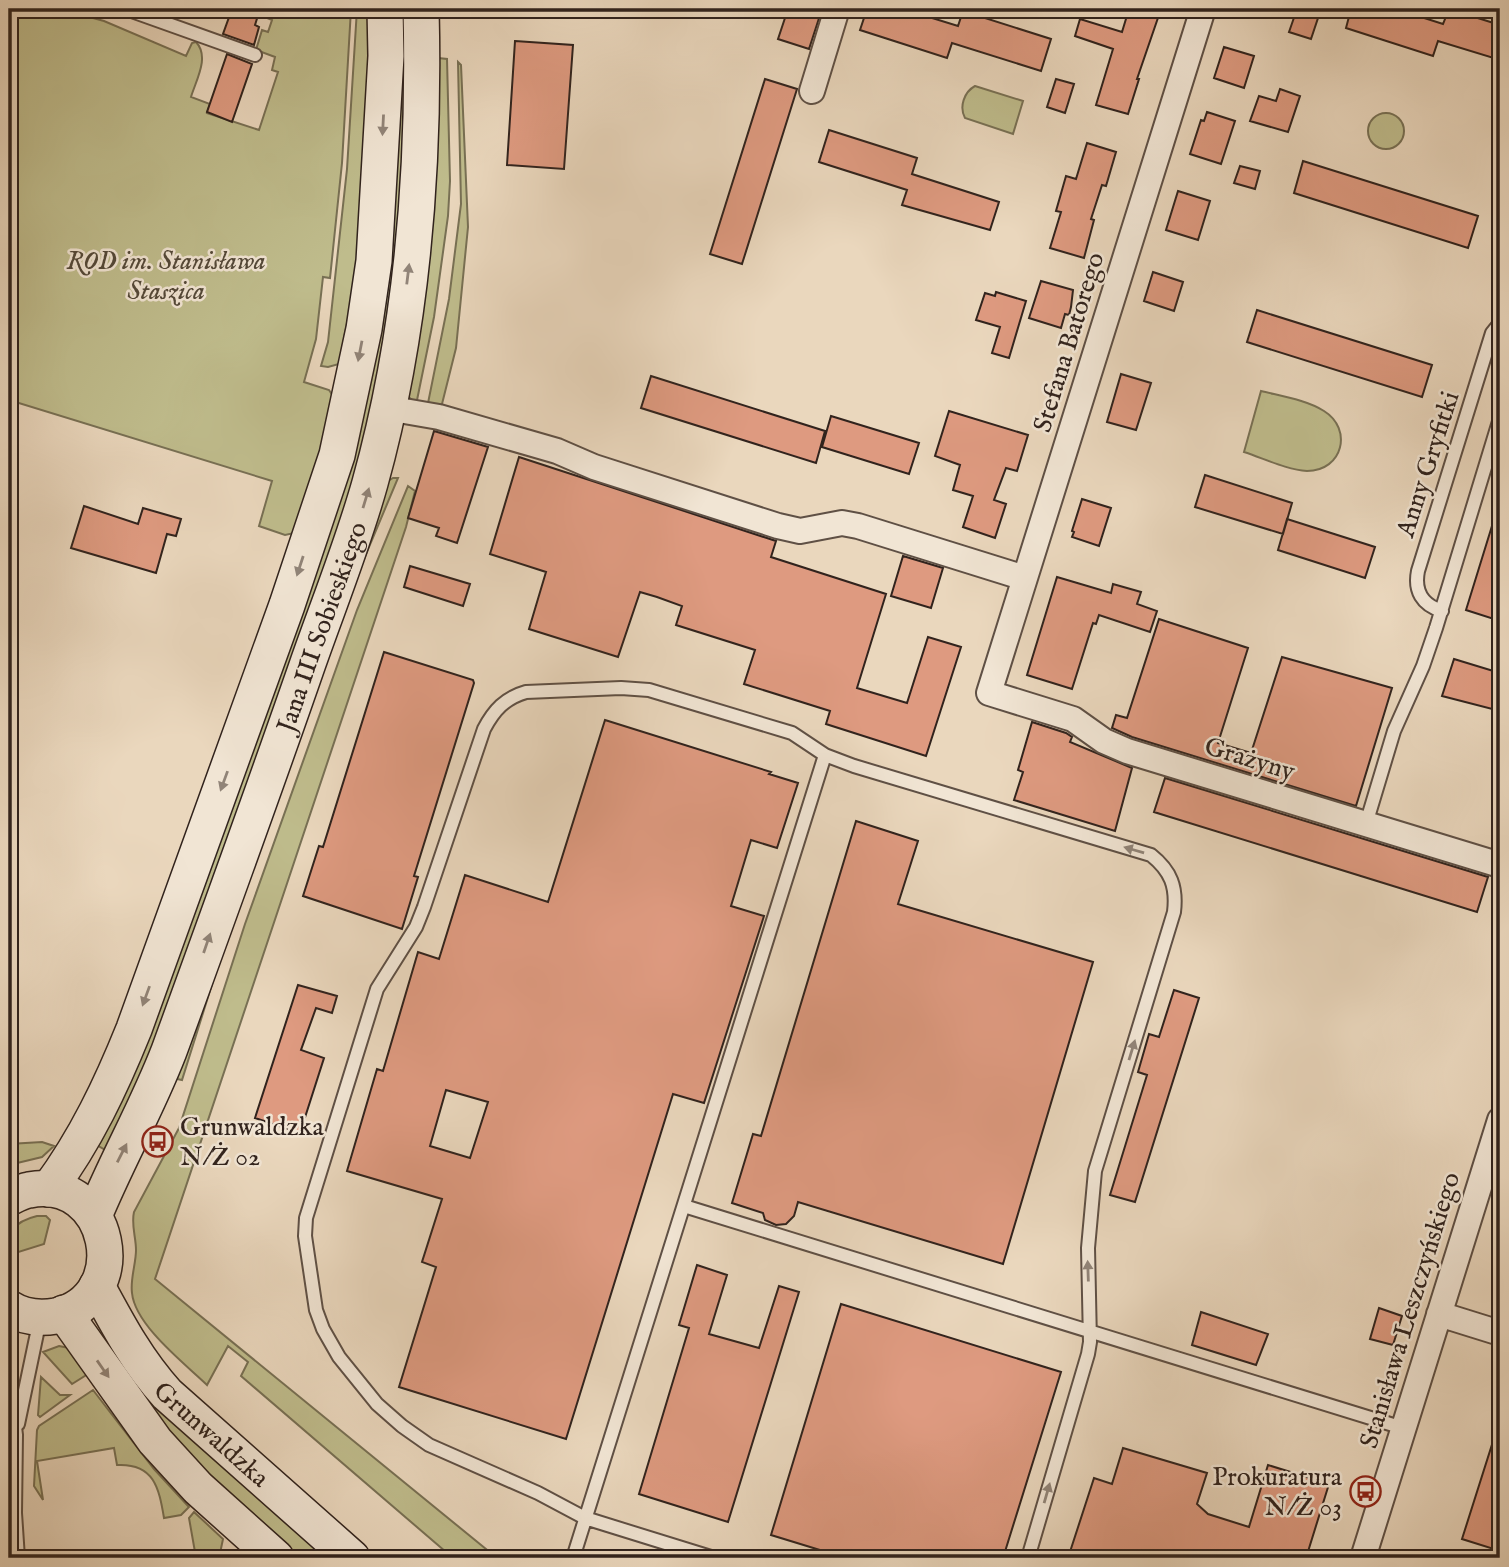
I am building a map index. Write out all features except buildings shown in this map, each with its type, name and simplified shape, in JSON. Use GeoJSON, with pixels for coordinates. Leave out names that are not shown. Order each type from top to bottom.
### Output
{"type":"FeatureCollection","features":[{"type":"Feature","properties":{"kind":"street","name":"Jana III Sobieskiego"},"geometry":{"type":"LineString","coordinates":[[50,1189],[75,1154],[93,1121],[134,1029],[288,605],[337,455],[364,329],[374,261],[386,57],[384,9]]}},
{"type":"Feature","properties":{"kind":"street","name":"Jana III Sobieskiego"},"geometry":{"type":"LineString","coordinates":[[94,1216],[110,1175],[148,1101],[169,1052],[362,509],[387,408],[403,317],[420,138],[421,9]]}},
{"type":"Feature","properties":{"kind":"street"},"geometry":{"type":"LineString","coordinates":[[812,91],[837,9]]}},
{"type":"Feature","properties":{"kind":"street","name":"Stefana Batorego"},"geometry":{"type":"LineString","coordinates":[[989,693],[1203,9]]}},
{"type":"Feature","properties":{"kind":"street"},"geometry":{"type":"LineString","coordinates":[[387,408],[439,417],[557,451],[594,467],[778,526],[800,531],[842,523],[858,526],[1025,578]]}},
{"type":"Feature","properties":{"kind":"street","name":"Grażyny"},"geometry":{"type":"LineString","coordinates":[[989,693],[1073,719],[1104,741],[1127,751],[1500,865]]}},
{"type":"Feature","properties":{"kind":"street","name":"Stanisława Leszczyńskiego"},"geometry":{"type":"LineString","coordinates":[[1363,1558],[1500,1120]]}},
{"type":"Feature","properties":{"kind":"street"},"geometry":{"type":"LineString","coordinates":[[9,1198],[28,1190],[50,1189],[67,1194],[82,1203],[94,1216],[103,1232],[106,1251],[104,1269],[97,1286],[83,1303],[27,1317]]}},
{"type":"Feature","properties":{"kind":"street","name":"Grunwaldzka"},"geometry":{"type":"LineString","coordinates":[[97,1286],[130,1348],[167,1394],[352,1558]]}},
{"type":"Feature","properties":{"kind":"street"},"geometry":{"type":"LineString","coordinates":[[1439,1314],[1500,1333]]}},
{"type":"Feature","properties":{"kind":"street","name":"Grunwaldzka"},"geometry":{"type":"LineString","coordinates":[[27,1317],[155,1441],[198,1488],[275,1558]]}},
{"type":"Feature","properties":{"kind":"lane"},"geometry":{"type":"LineString","coordinates":[[126,9],[255,55]]}},
{"type":"Feature","properties":{"kind":"lane","name":"Anny Gryfitki"},"geometry":{"type":"LineString","coordinates":[[1442,611],[1431,608],[1421,598],[1417,588],[1418,571],[1492,332],[1500,323]]}},
{"type":"Feature","properties":{"kind":"lane"},"geometry":{"type":"LineString","coordinates":[[1366,824],[1394,731],[1423,666],[1442,611],[1500,418]]}},
{"type":"Feature","properties":{"kind":"lane"},"geometry":{"type":"LineString","coordinates":[[713,1558],[586,1518],[538,1493],[447,1455],[402,1426],[357,1382],[323,1329],[316,1310],[304,1226],[377,989],[416,927],[484,729],[500,705],[513,695],[546,690],[636,688],[792,733],[825,755],[889,778],[1151,855],[1168,870],[1175,893],[1174,912],[1095,1171],[1088,1248],[1088,1353],[1028,1558]]}},
{"type":"Feature","properties":{"kind":"lane"},"geometry":{"type":"LineString","coordinates":[[573,1558],[825,755]]}},
{"type":"Feature","properties":{"kind":"lane"},"geometry":{"type":"LineString","coordinates":[[684,1206],[1403,1428]]}},
{"type":"Feature","properties":{"kind":"lane"},"geometry":{"type":"LineString","coordinates":[[18,1558],[15,1513],[16,1435],[27,1317]]}},
{"type":"Feature","properties":{"kind":"lane"},"geometry":{"type":"LineString","coordinates":[[9,1378],[16,1435]]}},
{"type":"Feature","properties":{"kind":"green space","name":"ROD im. Stanisława Staszica"},"geometry":{"type":"Polygon","coordinates":[[[9,9],[60,9],[104,21],[186,56],[192,43],[196,42],[200,48],[202,62],[191,97],[210,104],[207,113],[259,130],[278,72],[272,70],[275,57],[256,50],[262,30],[268,32],[272,20],[267,18],[271,9],[351,9],[342,163],[330,278],[323,277],[316,339],[304,382],[329,390],[337,402],[299,532],[285,535],[259,526],[272,481],[9,400],[9,9]]]}},
{"type":"Feature","properties":{"kind":"green space"},"geometry":{"type":"Polygon","coordinates":[[[357,9],[374,9],[365,232],[339,364],[328,367],[321,366],[328,342],[347,169],[357,9]]]}},
{"type":"Feature","properties":{"kind":"green space"},"geometry":{"type":"Polygon","coordinates":[[[398,9],[408,9],[402,214],[368,444],[162,1036],[109,1152],[95,1144],[309,577],[398,9]]]}},
{"type":"Feature","properties":{"kind":"green space"},"geometry":{"type":"Polygon","coordinates":[[[438,58],[447,59],[450,181],[448,216],[434,317],[416,405],[407,395],[438,58]]]}},
{"type":"Feature","properties":{"kind":"green space"},"geometry":{"type":"Polygon","coordinates":[[[458,62],[461,65],[468,227],[456,348],[440,412],[427,408],[449,299],[461,204],[458,62]]]}},
{"type":"Feature","properties":{"kind":"green space"},"geometry":{"type":"Polygon","coordinates":[[[975,86],[1023,101],[1013,134],[965,118],[962,109],[964,100],[975,86]]]}},
{"type":"Feature","properties":{"kind":"green space"},"geometry":{"type":"Polygon","coordinates":[[[1386,113],[1399,118],[1404,131],[1399,144],[1386,149],[1373,144],[1368,131],[1373,118],[1386,113]]]}},
{"type":"Feature","properties":{"kind":"green space"},"geometry":{"type":"Polygon","coordinates":[[[1261,391],[1310,404],[1324,411],[1339,428],[1340,448],[1336,457],[1319,469],[1307,471],[1283,466],[1244,452],[1261,391]]]}},
{"type":"Feature","properties":{"kind":"green space"},"geometry":{"type":"Polygon","coordinates":[[[398,478],[348,597],[224,946],[182,1080],[177,1079],[183,1053],[388,481],[398,478]]]}},
{"type":"Feature","properties":{"kind":"green space"},"geometry":{"type":"Polygon","coordinates":[[[408,486],[415,491],[406,527],[155,1279],[497,1558],[453,1558],[241,1376],[248,1362],[228,1346],[207,1385],[151,1330],[135,1305],[132,1293],[136,1250],[134,1212],[179,1128],[245,924],[357,610],[408,486]]]}},
{"type":"Feature","properties":{"kind":"green space"},"geometry":{"type":"Polygon","coordinates":[[[42,1142],[54,1146],[42,1157],[9,1165],[9,1144],[42,1142]]]}},
{"type":"Feature","properties":{"kind":"green space"},"geometry":{"type":"Polygon","coordinates":[[[46,1216],[50,1220],[44,1244],[9,1255],[14,1229],[22,1221],[46,1216]]]}},
{"type":"Feature","properties":{"kind":"green space"},"geometry":{"type":"Polygon","coordinates":[[[59,1346],[69,1348],[91,1372],[72,1384],[43,1352],[59,1346]]]}},
{"type":"Feature","properties":{"kind":"green space"},"geometry":{"type":"Polygon","coordinates":[[[132,1372],[333,1558],[294,1558],[209,1482],[124,1377],[132,1372]]]}},
{"type":"Feature","properties":{"kind":"green space"},"geometry":{"type":"Polygon","coordinates":[[[41,1377],[60,1395],[70,1395],[40,1417],[38,1415],[41,1377]]]}},
{"type":"Feature","properties":{"kind":"green space"},"geometry":{"type":"Polygon","coordinates":[[[93,1390],[154,1469],[189,1507],[181,1515],[164,1518],[157,1488],[147,1473],[129,1465],[117,1465],[114,1448],[37,1461],[43,1500],[34,1486],[37,1430],[93,1390]]]}},
{"type":"Feature","properties":{"kind":"green space"},"geometry":{"type":"Polygon","coordinates":[[[194,1512],[223,1539],[219,1558],[177,1558],[177,1555],[195,1552],[189,1518],[194,1512]]]}},
{"type":"Feature","properties":{"kind":"place","name":"Grunwaldzka N/Ż 02"},"geometry":{"type":"Point","coordinates":[157,1141]}},
{"type":"Feature","properties":{"kind":"place","name":"Prokuratura N/Ż 03"},"geometry":{"type":"Point","coordinates":[1365,1491]}}]}
